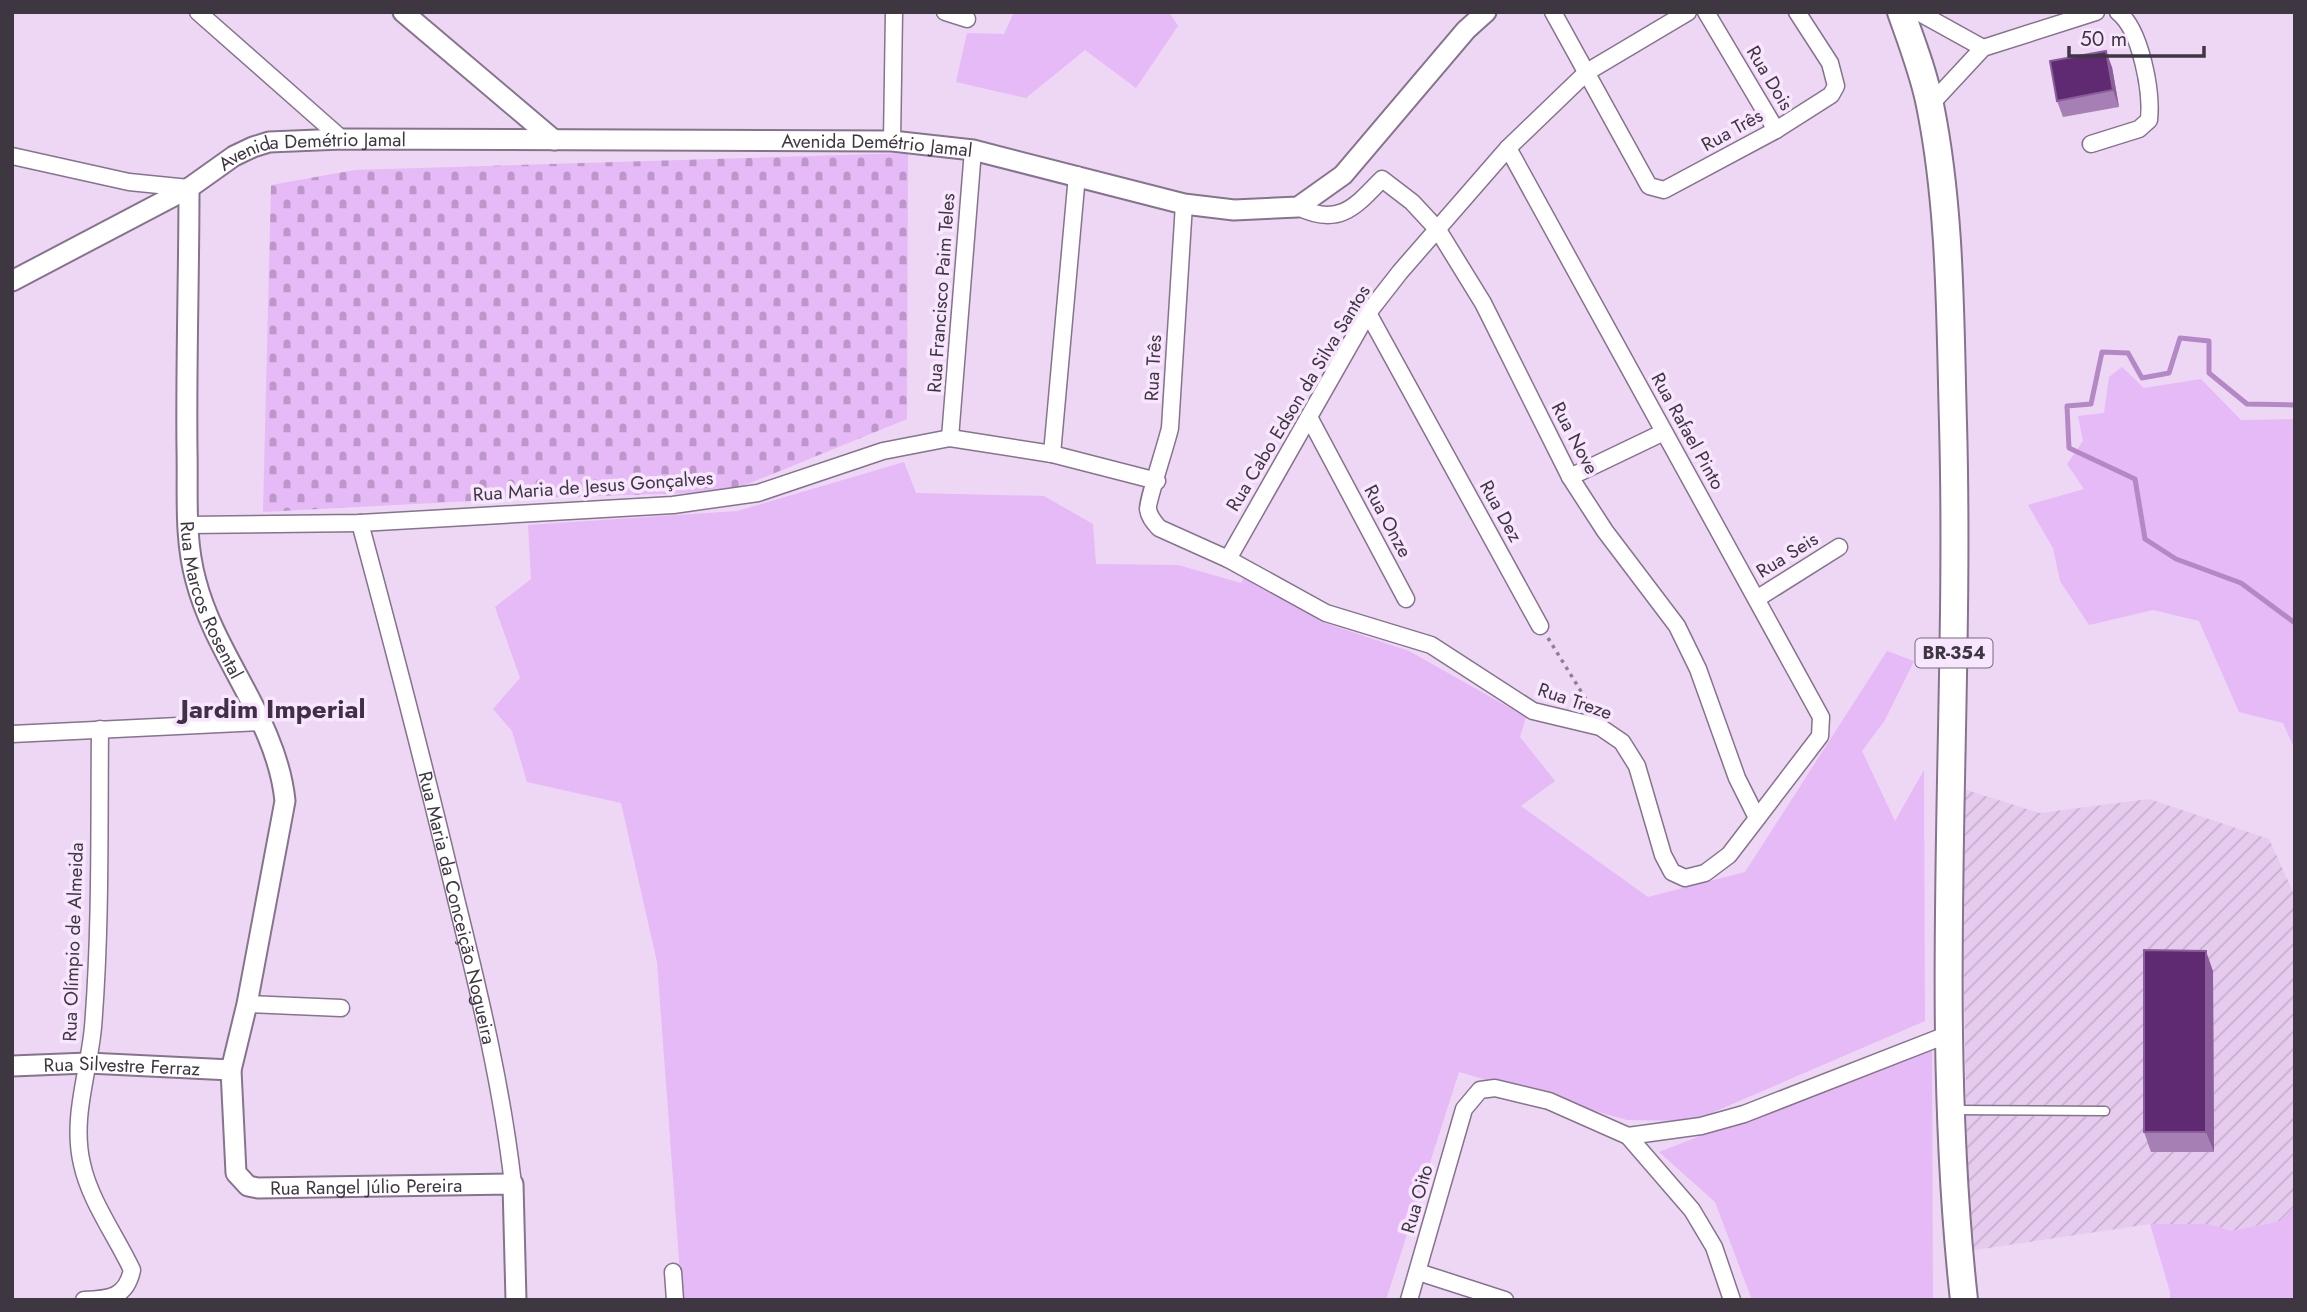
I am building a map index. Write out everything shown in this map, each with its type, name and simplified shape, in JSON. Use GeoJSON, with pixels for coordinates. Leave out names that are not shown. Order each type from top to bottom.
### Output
{"type":"FeatureCollection","features":[{"type":"Feature","properties":{"kind":"highway","name":"BR-354"},"geometry":{"type":"LineString","coordinates":[[1901,12],[1930,104],[1950,287],[1956,527],[1950,1034],[1964,1300]]}},
{"type":"Feature","properties":{"kind":"street"},"geometry":{"type":"LineString","coordinates":[[198,12],[342,139]]}},
{"type":"Feature","properties":{"kind":"street"},"geometry":{"type":"LineString","coordinates":[[403,12],[554,140]]}},
{"type":"Feature","properties":{"kind":"street"},"geometry":{"type":"LineString","coordinates":[[892,141],[894,12]]}},
{"type":"Feature","properties":{"kind":"street"},"geometry":{"type":"LineString","coordinates":[[945,12],[967,19]]}},
{"type":"Feature","properties":{"kind":"street"},"geometry":{"type":"LineString","coordinates":[[1298,207],[1343,175],[1466,30],[1486,12]]}},
{"type":"Feature","properties":{"kind":"street"},"geometry":{"type":"LineString","coordinates":[[1553,12],[1587,72]]}},
{"type":"Feature","properties":{"kind":"street","name":"Rua Cabo Edson da Silva Santos"},"geometry":{"type":"LineString","coordinates":[[1228,559],[1368,313],[1508,148],[1587,72],[1688,12]]}},
{"type":"Feature","properties":{"kind":"street","name":"Rua Dois"},"geometry":{"type":"LineString","coordinates":[[1706,12],[1776,130]]}},
{"type":"Feature","properties":{"kind":"street","name":"Rua Três"},"geometry":{"type":"LineString","coordinates":[[1587,72],[1649,186],[1664,190],[1776,130],[1831,96],[1836,86],[1830,63],[1797,12]]}},
{"type":"Feature","properties":{"kind":"street"},"geometry":{"type":"LineString","coordinates":[[1918,12],[1983,48]]}},
{"type":"Feature","properties":{"kind":"street"},"geometry":{"type":"LineString","coordinates":[[1930,104],[1983,48],[2096,12]]}},
{"type":"Feature","properties":{"kind":"street"},"geometry":{"type":"LineString","coordinates":[[2091,144],[2139,129],[2149,120],[2148,82],[2131,28],[2118,12]]}},
{"type":"Feature","properties":{"kind":"street","name":"Avenida Demétrio Jamal"},"geometry":{"type":"LineString","coordinates":[[12,281],[189,188],[234,156],[269,142],[342,139],[892,141],[973,150],[1184,204],[1234,210],[1298,207]]}},
{"type":"Feature","properties":{"kind":"street","name":"Rua Rafael Pinto"},"geometry":{"type":"LineString","coordinates":[[1508,148],[1816,705],[1822,726],[1820,736]]}},
{"type":"Feature","properties":{"kind":"street","name":"Rua Francisco Paim Teles"},"geometry":{"type":"LineString","coordinates":[[950,438],[973,150]]}},
{"type":"Feature","properties":{"kind":"street"},"geometry":{"type":"LineString","coordinates":[[12,156],[129,183],[189,188]]}},
{"type":"Feature","properties":{"kind":"street"},"geometry":{"type":"LineString","coordinates":[[1052,454],[1077,175]]}},
{"type":"Feature","properties":{"kind":"street","name":"Rua Nove"},"geometry":{"type":"LineString","coordinates":[[1298,207],[1313,214],[1333,216],[1354,208],[1382,178],[1412,202],[1438,230],[1483,303],[1570,477],[1605,531],[1677,626],[1698,669],[1733,767],[1757,818]]}},
{"type":"Feature","properties":{"kind":"street","name":"Rua Marcos Rosental"},"geometry":{"type":"LineString","coordinates":[[189,188],[188,549],[205,612],[227,661],[262,722],[283,782],[285,801],[247,1004],[231,1070],[234,1165]]}},
{"type":"Feature","properties":{"kind":"street","name":"Rua Três"},"geometry":{"type":"LineString","coordinates":[[1159,528],[1148,513],[1147,504],[1157,481],[1170,428],[1184,204]]}},
{"type":"Feature","properties":{"kind":"street","name":"Rua Dez"},"geometry":{"type":"LineString","coordinates":[[1368,313],[1540,626]]}},
{"type":"Feature","properties":{"kind":"street","name":"Rua Onze"},"geometry":{"type":"LineString","coordinates":[[1309,417],[1406,599]]}},
{"type":"Feature","properties":{"kind":"street"},"geometry":{"type":"LineString","coordinates":[[1570,477],[1664,432]]}},
{"type":"Feature","properties":{"kind":"street","name":"Rua Maria de Jesus Gonçalves"},"geometry":{"type":"LineString","coordinates":[[188,525],[360,523],[610,510],[726,498],[758,493],[883,451],[950,438],[1052,454],[1157,481]]}},
{"type":"Feature","properties":{"kind":"street","name":"Rua Maria da Conceição Nogueira"},"geometry":{"type":"LineString","coordinates":[[360,523],[436,815],[489,1035],[506,1122],[513,1184],[516,1300]]}},
{"type":"Feature","properties":{"kind":"street","name":"Rua Treze"},"geometry":{"type":"LineString","coordinates":[[1159,528],[1228,559],[1326,613],[1432,645],[1532,710],[1600,727],[1622,742],[1637,766],[1663,855],[1672,872],[1685,878],[1705,873],[1729,855],[1820,736]]}},
{"type":"Feature","properties":{"kind":"street","name":"Rua Seis"},"geometry":{"type":"LineString","coordinates":[[1758,598],[1839,547]]}},
{"type":"Feature","properties":{"kind":"street"},"geometry":{"type":"LineString","coordinates":[[12,734],[262,722]]}},
{"type":"Feature","properties":{"kind":"street","name":"Rua Olímpio de Almeida"},"geometry":{"type":"LineString","coordinates":[[84,1300],[118,1296],[125,1290],[132,1270],[82,1164],[79,1110],[88,1063],[95,979],[100,729]]}},
{"type":"Feature","properties":{"kind":"street"},"geometry":{"type":"LineString","coordinates":[[247,1004],[341,1008]]}},
{"type":"Feature","properties":{"kind":"street"},"geometry":{"type":"LineString","coordinates":[[1628,1136],[1701,1126],[1744,1114],[1950,1034]]}},
{"type":"Feature","properties":{"kind":"street","name":"Rua Silvestre Ferraz"},"geometry":{"type":"LineString","coordinates":[[12,1066],[88,1063],[231,1070]]}},
{"type":"Feature","properties":{"kind":"street","name":"Rua Oito"},"geometry":{"type":"LineString","coordinates":[[1409,1300],[1464,1108],[1480,1090],[1495,1088],[1549,1101],[1628,1136]]}},
{"type":"Feature","properties":{"kind":"street"},"geometry":{"type":"LineString","coordinates":[[1628,1136],[1692,1210],[1714,1247],[1732,1300]]}},
{"type":"Feature","properties":{"kind":"street","name":"Rua Rangel Júlio Pereira"},"geometry":{"type":"LineString","coordinates":[[234,1165],[240,1180],[258,1188],[513,1184]]}},
{"type":"Feature","properties":{"kind":"street"},"geometry":{"type":"LineString","coordinates":[[673,1272],[675,1300]]}},
{"type":"Feature","properties":{"kind":"street"},"geometry":{"type":"LineString","coordinates":[[1418,1272],[1505,1300]]}},
{"type":"Feature","properties":{"kind":"lane"},"geometry":{"type":"LineString","coordinates":[[1952,1110],[2105,1111]]}},
{"type":"Feature","properties":{"kind":"path"},"geometry":{"type":"LineString","coordinates":[[1540,626],[1588,702],[1600,727]]}},
{"type":"Feature","properties":{"kind":"shaded area"},"geometry":{"type":"Polygon","coordinates":[[[1960,788],[2040,813],[2149,799],[2269,839],[2295,896],[2295,1206],[2280,1221],[2232,1231],[2208,1224],[2150,1224],[1969,1251],[1960,788]]]}},
{"type":"Feature","properties":{"kind":"green space"},"geometry":{"type":"Polygon","coordinates":[[[1014,12],[1169,12],[1178,26],[1136,88],[1085,50],[1026,98],[956,82],[967,33],[1004,34],[1014,12]]]}},
{"type":"Feature","properties":{"kind":"green space"},"geometry":{"type":"Polygon","coordinates":[[[908,153],[907,419],[728,492],[527,498],[263,512],[271,185],[355,170],[908,153]]]}},
{"type":"Feature","properties":{"kind":"green space"},"geometry":{"type":"Polygon","coordinates":[[[2122,367],[2144,388],[2201,379],[2241,420],[2295,419],[2295,750],[2283,723],[2239,712],[2199,621],[2153,610],[2089,625],[2060,581],[2053,548],[2028,505],[2084,489],[2067,464],[2083,441],[2078,416],[2104,413],[2109,377],[2122,367]]]}},
{"type":"Feature","properties":{"kind":"green space"},"geometry":{"type":"Polygon","coordinates":[[[904,462],[916,493],[1044,496],[1093,524],[1096,564],[1178,565],[1241,583],[1248,571],[1322,622],[1409,651],[1526,717],[1520,737],[1555,781],[1521,806],[1648,897],[1745,872],[1887,651],[1914,661],[1885,720],[1862,751],[1895,821],[1924,770],[1925,1021],[1693,1121],[1627,1120],[1459,1072],[1386,1300],[682,1300],[657,962],[621,803],[527,782],[512,731],[493,709],[520,678],[495,607],[531,579],[528,525],[737,511],[904,462]]]}},
{"type":"Feature","properties":{"kind":"green space"},"geometry":{"type":"Polygon","coordinates":[[[1932,1046],[1933,1300],[1752,1300],[1715,1202],[1659,1152],[1932,1046]]]}},
{"type":"Feature","properties":{"kind":"green space"},"geometry":{"type":"Polygon","coordinates":[[[2295,1206],[2295,1300],[2170,1300],[2150,1224],[2208,1224],[2232,1231],[2280,1221],[2295,1206]]]}},
{"type":"Feature","properties":{"kind":"building"},"geometry":{"type":"Polygon","coordinates":[[[2106,51],[2113,90],[2057,101],[2050,61],[2106,51]]]}},
{"type":"Feature","properties":{"kind":"building"},"geometry":{"type":"Polygon","coordinates":[[[2144,950],[2206,951],[2206,1132],[2144,1132],[2144,950]]]}},
{"type":"Feature","properties":{"kind":"waterway"},"geometry":{"type":"LineString","coordinates":[[2295,405],[2247,404],[2209,373],[2209,341],[2180,338],[2169,373],[2142,378],[2128,353],[2102,352],[2091,404],[2067,406],[2069,448],[2135,479],[2145,539],[2176,559],[2241,583],[2295,623]]}},
{"type":"Feature","properties":{"kind":"district","name":"Jardim Imperial"},"geometry":{"type":"Point","coordinates":[273,709]}}]}
